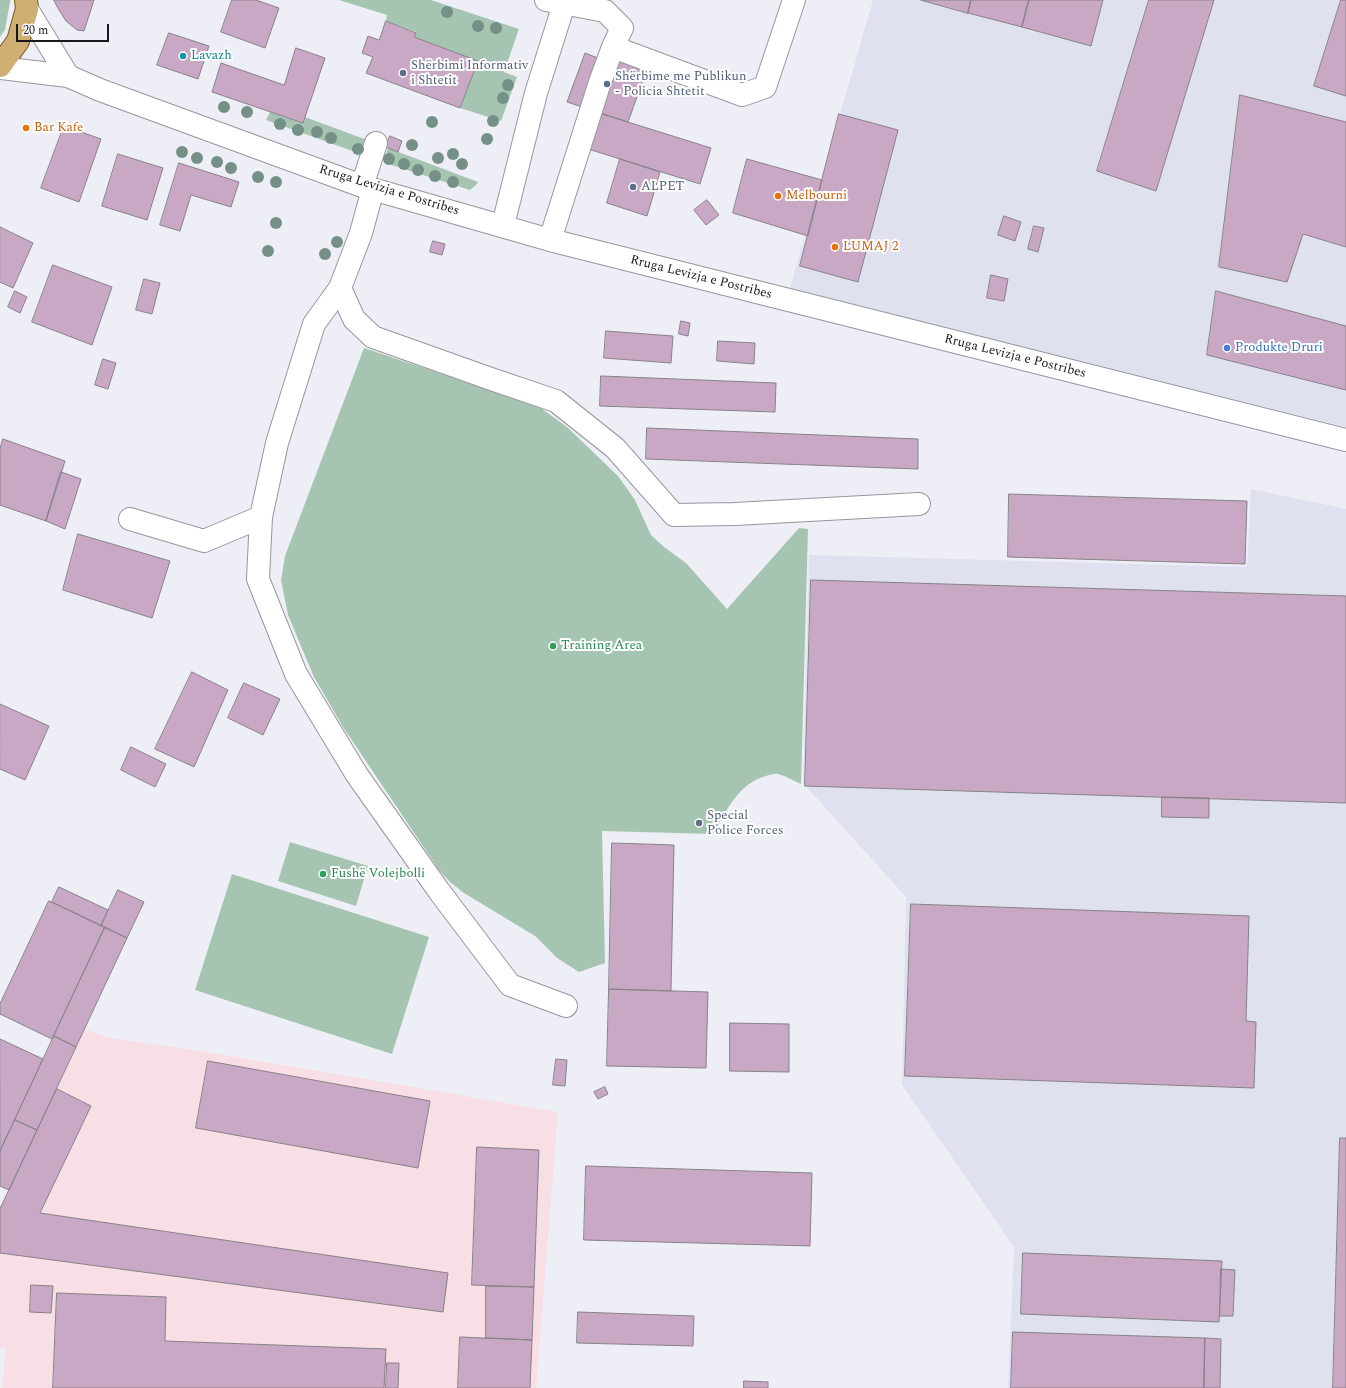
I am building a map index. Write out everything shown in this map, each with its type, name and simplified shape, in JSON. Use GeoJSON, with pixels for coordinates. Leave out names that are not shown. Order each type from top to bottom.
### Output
{"type":"FeatureCollection","features":[{"type":"Feature","properties":{"kind":"main road"},"geometry":{"type":"LineString","coordinates":[[0,67],[18,41],[27,5]]}},
{"type":"Feature","properties":{"kind":"street"},"geometry":{"type":"LineString","coordinates":[[613,48],[742,95],[765,86],[794,0]]}},
{"type":"Feature","properties":{"kind":"street"},"geometry":{"type":"LineString","coordinates":[[503,225],[536,93],[555,2],[605,11],[622,28],[600,82],[550,240]]}},
{"type":"Feature","properties":{"kind":"street"},"geometry":{"type":"LineString","coordinates":[[27,5],[68,76]]}},
{"type":"Feature","properties":{"kind":"street","name":"Rruga Levizja e Postribes"},"geometry":{"type":"LineString","coordinates":[[0,67],[68,76],[100,90],[367,188],[503,225],[550,240],[1346,440]]}},
{"type":"Feature","properties":{"kind":"street"},"geometry":{"type":"LineString","coordinates":[[376,144],[367,188],[361,233],[340,288],[314,324],[277,443],[261,517],[258,579],[296,674],[357,775],[439,891],[510,985],[566,1006]]}},
{"type":"Feature","properties":{"kind":"street"},"geometry":{"type":"LineString","coordinates":[[340,288],[354,319],[373,337],[465,370],[556,400],[615,448],[674,515],[735,514],[919,504]]}},
{"type":"Feature","properties":{"kind":"street"},"geometry":{"type":"LineString","coordinates":[[130,519],[204,541],[261,517]]}},
{"type":"Feature","properties":{"kind":"shaded area"},"geometry":{"type":"Polygon","coordinates":[[[873,0],[1346,0],[1346,427],[789,291],[873,0]]]}},
{"type":"Feature","properties":{"kind":"shaded area"},"geometry":{"type":"Polygon","coordinates":[[[1251,489],[1346,509],[1346,1388],[1008,1388],[1014,1247],[902,1085],[906,897],[803,783],[809,555],[1247,567],[1251,489]]]}},
{"type":"Feature","properties":{"kind":"shaded area"},"geometry":{"type":"Polygon","coordinates":[[[85,1029],[110,1038],[207,1052],[558,1112],[536,1388],[2,1388],[6,1348],[0,1347],[0,1209],[85,1029]]]}},
{"type":"Feature","properties":{"kind":"green space"},"geometry":{"type":"Polygon","coordinates":[[[0,0],[10,0],[10,2],[5,30],[0,37],[0,0]]]}},
{"type":"Feature","properties":{"kind":"green space"},"geometry":{"type":"Polygon","coordinates":[[[339,0],[431,0],[519,29],[504,72],[517,77],[501,121],[460,108],[478,61],[414,37],[416,32],[386,21],[387,15],[339,0]]]}},
{"type":"Feature","properties":{"kind":"green space"},"geometry":{"type":"Polygon","coordinates":[[[270,112],[302,123],[305,117],[367,140],[360,153],[358,153],[266,120],[270,112]]]}},
{"type":"Feature","properties":{"kind":"green space"},"geometry":{"type":"Polygon","coordinates":[[[388,148],[478,182],[470,190],[385,163],[388,148]]]}},
{"type":"Feature","properties":{"kind":"green space","name":"Training Area"},"geometry":{"type":"Polygon","coordinates":[[[364,348],[538,406],[567,427],[618,476],[635,500],[651,535],[664,547],[686,563],[727,609],[799,528],[808,529],[801,784],[784,776],[772,774],[748,785],[728,807],[713,834],[602,831],[605,963],[579,972],[557,958],[535,936],[464,893],[450,882],[439,870],[343,727],[314,677],[288,615],[281,580],[285,556],[364,348]]]}},
{"type":"Feature","properties":{"kind":"green space","name":"Fushë Volejbolli"},"geometry":{"type":"Polygon","coordinates":[[[290,842],[368,866],[356,906],[278,881],[290,842]]]}},
{"type":"Feature","properties":{"kind":"green space"},"geometry":{"type":"Polygon","coordinates":[[[232,874],[429,937],[392,1054],[195,990],[232,874]]]}},
{"type":"Feature","properties":{"kind":"building"},"geometry":{"type":"Polygon","coordinates":[[[54,0],[94,0],[84,31],[77,30],[66,21],[54,0]]]}},
{"type":"Feature","properties":{"kind":"building"},"geometry":{"type":"Polygon","coordinates":[[[232,0],[256,0],[279,8],[265,48],[221,32],[232,0]]]}},
{"type":"Feature","properties":{"kind":"building"},"geometry":{"type":"Polygon","coordinates":[[[921,0],[971,0],[968,13],[921,0]]]}},
{"type":"Feature","properties":{"kind":"building"},"geometry":{"type":"Polygon","coordinates":[[[971,0],[1029,0],[1022,27],[968,13],[971,0]]]}},
{"type":"Feature","properties":{"kind":"building"},"geometry":{"type":"Polygon","coordinates":[[[1029,0],[1103,0],[1091,46],[1022,27],[1029,0]]]}},
{"type":"Feature","properties":{"kind":"building"},"geometry":{"type":"Polygon","coordinates":[[[1149,0],[1214,0],[1156,191],[1097,171],[1149,0]]]}},
{"type":"Feature","properties":{"kind":"building"},"geometry":{"type":"Polygon","coordinates":[[[1341,0],[1346,0],[1346,96],[1314,86],[1341,0]]]}},
{"type":"Feature","properties":{"kind":"building"},"geometry":{"type":"Polygon","coordinates":[[[386,21],[416,33],[414,37],[478,61],[460,108],[366,73],[373,57],[362,53],[368,36],[379,40],[386,21]]]}},
{"type":"Feature","properties":{"kind":"building","name":"Lavazh"},"geometry":{"type":"Polygon","coordinates":[[[169,33],[209,46],[198,79],[157,65],[169,33]]]}},
{"type":"Feature","properties":{"kind":"building"},"geometry":{"type":"Polygon","coordinates":[[[296,48],[325,58],[303,123],[212,92],[221,63],[284,85],[296,48]]]}},
{"type":"Feature","properties":{"kind":"building","name":"Shërbime me Publikun - Policia Shtetit"},"geometry":{"type":"Polygon","coordinates":[[[601,50],[648,66],[628,122],[567,102],[585,53],[598,58],[601,50]]]}},
{"type":"Feature","properties":{"kind":"building"},"geometry":{"type":"Polygon","coordinates":[[[1240,95],[1346,122],[1346,247],[1303,234],[1287,282],[1219,267],[1240,95]]]}},
{"type":"Feature","properties":{"kind":"building"},"geometry":{"type":"Polygon","coordinates":[[[599,113],[711,148],[700,184],[588,149],[599,113]]]}},
{"type":"Feature","properties":{"kind":"building"},"geometry":{"type":"Polygon","coordinates":[[[839,114],[898,130],[858,282],[800,266],[839,114]]]}},
{"type":"Feature","properties":{"kind":"building"},"geometry":{"type":"Polygon","coordinates":[[[64,126],[101,139],[79,202],[41,188],[64,126]]]}},
{"type":"Feature","properties":{"kind":"building"},"geometry":{"type":"Polygon","coordinates":[[[390,136],[402,141],[398,152],[386,147],[390,136]]]}},
{"type":"Feature","properties":{"kind":"building"},"geometry":{"type":"Polygon","coordinates":[[[118,154],[163,168],[147,220],[102,206],[118,154]]]}},
{"type":"Feature","properties":{"kind":"building","name":"ALPET"},"geometry":{"type":"Polygon","coordinates":[[[620,159],[660,172],[647,216],[607,203],[620,159]]]}},
{"type":"Feature","properties":{"kind":"building","name":"Melbourni"},"geometry":{"type":"Polygon","coordinates":[[[747,159],[822,180],[808,236],[733,213],[747,159]]]}},
{"type":"Feature","properties":{"kind":"building"},"geometry":{"type":"Polygon","coordinates":[[[179,163],[239,182],[231,207],[191,195],[180,231],[160,225],[179,163]]]}},
{"type":"Feature","properties":{"kind":"building"},"geometry":{"type":"Polygon","coordinates":[[[707,200],[719,215],[706,225],[694,210],[707,200]]]}},
{"type":"Feature","properties":{"kind":"building"},"geometry":{"type":"Polygon","coordinates":[[[1004,216],[1021,222],[1015,241],[998,235],[1004,216]]]}},
{"type":"Feature","properties":{"kind":"building"},"geometry":{"type":"Polygon","coordinates":[[[1034,226],[1044,228],[1038,252],[1028,249],[1034,226]]]}},
{"type":"Feature","properties":{"kind":"building"},"geometry":{"type":"Polygon","coordinates":[[[0,227],[33,243],[13,288],[0,282],[0,227]]]}},
{"type":"Feature","properties":{"kind":"building"},"geometry":{"type":"Polygon","coordinates":[[[433,241],[445,244],[442,255],[430,252],[433,241]]]}},
{"type":"Feature","properties":{"kind":"building"},"geometry":{"type":"Polygon","coordinates":[[[53,265],[112,287],[92,345],[32,322],[53,265]]]}},
{"type":"Feature","properties":{"kind":"building"},"geometry":{"type":"Polygon","coordinates":[[[991,275],[1008,279],[1004,301],[987,298],[991,275]]]}},
{"type":"Feature","properties":{"kind":"building"},"geometry":{"type":"Polygon","coordinates":[[[144,279],[160,283],[152,314],[136,310],[144,279]]]}},
{"type":"Feature","properties":{"kind":"building"},"geometry":{"type":"Polygon","coordinates":[[[15,291],[27,297],[20,313],[8,307],[15,291]]]}},
{"type":"Feature","properties":{"kind":"building"},"geometry":{"type":"Polygon","coordinates":[[[1216,291],[1346,326],[1346,390],[1207,355],[1216,291]]]}},
{"type":"Feature","properties":{"kind":"building"},"geometry":{"type":"Polygon","coordinates":[[[681,321],[690,323],[688,336],[679,334],[681,321]]]}},
{"type":"Feature","properties":{"kind":"building"},"geometry":{"type":"Polygon","coordinates":[[[606,331],[673,336],[671,363],[604,358],[606,331]]]}},
{"type":"Feature","properties":{"kind":"building"},"geometry":{"type":"Polygon","coordinates":[[[718,341],[755,343],[754,364],[717,361],[718,341]]]}},
{"type":"Feature","properties":{"kind":"building"},"geometry":{"type":"Polygon","coordinates":[[[103,359],[116,363],[108,389],[95,385],[103,359]]]}},
{"type":"Feature","properties":{"kind":"building"},"geometry":{"type":"Polygon","coordinates":[[[601,376],[776,383],[775,412],[600,406],[601,376]]]}},
{"type":"Feature","properties":{"kind":"building"},"geometry":{"type":"Polygon","coordinates":[[[647,428],[918,439],[918,469],[646,459],[647,428]]]}},
{"type":"Feature","properties":{"kind":"building"},"geometry":{"type":"Polygon","coordinates":[[[3,439],[65,461],[46,521],[0,505],[0,449],[3,439]]]}},
{"type":"Feature","properties":{"kind":"building"},"geometry":{"type":"Polygon","coordinates":[[[61,472],[81,479],[65,529],[46,521],[61,472]]]}},
{"type":"Feature","properties":{"kind":"building"},"geometry":{"type":"Polygon","coordinates":[[[1009,494],[1247,501],[1245,564],[1008,557],[1009,494]]]}},
{"type":"Feature","properties":{"kind":"building"},"geometry":{"type":"Polygon","coordinates":[[[78,534],[170,561],[152,618],[63,590],[78,534]]]}},
{"type":"Feature","properties":{"kind":"building"},"geometry":{"type":"Polygon","coordinates":[[[811,580],[1346,596],[1346,803],[805,786],[811,580]]]}},
{"type":"Feature","properties":{"kind":"building"},"geometry":{"type":"Polygon","coordinates":[[[192,672],[228,690],[194,767],[155,749],[192,672]]]}},
{"type":"Feature","properties":{"kind":"building"},"geometry":{"type":"Polygon","coordinates":[[[244,683],[280,699],[263,735],[228,718],[244,683]]]}},
{"type":"Feature","properties":{"kind":"building"},"geometry":{"type":"Polygon","coordinates":[[[0,704],[49,726],[25,780],[0,769],[0,704]]]}},
{"type":"Feature","properties":{"kind":"building"},"geometry":{"type":"Polygon","coordinates":[[[131,747],[166,764],[155,787],[121,770],[131,747]]]}},
{"type":"Feature","properties":{"kind":"building"},"geometry":{"type":"Polygon","coordinates":[[[1162,797],[1209,798],[1209,818],[1162,817],[1162,797]]]}},
{"type":"Feature","properties":{"kind":"building"},"geometry":{"type":"Polygon","coordinates":[[[612,843],[674,845],[671,991],[609,989],[612,843]]]}},
{"type":"Feature","properties":{"kind":"building"},"geometry":{"type":"Polygon","coordinates":[[[59,887],[108,910],[101,926],[52,902],[59,887]]]}},
{"type":"Feature","properties":{"kind":"building"},"geometry":{"type":"Polygon","coordinates":[[[118,890],[144,902],[127,938],[101,926],[118,890]]]}},
{"type":"Feature","properties":{"kind":"building"},"geometry":{"type":"Polygon","coordinates":[[[49,901],[105,927],[52,1039],[0,1014],[0,1004],[49,901]]]}},
{"type":"Feature","properties":{"kind":"building"},"geometry":{"type":"Polygon","coordinates":[[[911,904],[1249,916],[1246,1021],[1256,1022],[1254,1088],[905,1076],[911,904]]]}},
{"type":"Feature","properties":{"kind":"building"},"geometry":{"type":"Polygon","coordinates":[[[105,927],[127,938],[76,1047],[54,1036],[105,927]]]}},
{"type":"Feature","properties":{"kind":"building"},"geometry":{"type":"Polygon","coordinates":[[[609,989],[708,992],[706,1068],[607,1066],[609,989]]]}},
{"type":"Feature","properties":{"kind":"building"},"geometry":{"type":"Polygon","coordinates":[[[730,1023],[789,1024],[789,1072],[730,1071],[730,1023]]]}},
{"type":"Feature","properties":{"kind":"building"},"geometry":{"type":"Polygon","coordinates":[[[54,1036],[76,1047],[37,1130],[15,1120],[54,1036]]]}},
{"type":"Feature","properties":{"kind":"building"},"geometry":{"type":"Polygon","coordinates":[[[0,1039],[43,1059],[0,1151],[0,1039]]]}},
{"type":"Feature","properties":{"kind":"building"},"geometry":{"type":"Polygon","coordinates":[[[556,1059],[567,1060],[565,1086],[553,1085],[556,1059]]]}},
{"type":"Feature","properties":{"kind":"building"},"geometry":{"type":"Polygon","coordinates":[[[208,1061],[430,1101],[418,1168],[196,1128],[208,1061]]]}},
{"type":"Feature","properties":{"kind":"building"},"geometry":{"type":"Polygon","coordinates":[[[605,1087],[608,1094],[598,1099],[594,1092],[605,1087]]]}},
{"type":"Feature","properties":{"kind":"building"},"geometry":{"type":"Polygon","coordinates":[[[57,1089],[91,1106],[40,1213],[448,1273],[443,1312],[0,1253],[0,1209],[57,1089]]]}},
{"type":"Feature","properties":{"kind":"building"},"geometry":{"type":"Polygon","coordinates":[[[15,1120],[37,1130],[9,1190],[0,1186],[0,1151],[15,1120]]]}},
{"type":"Feature","properties":{"kind":"building"},"geometry":{"type":"Polygon","coordinates":[[[1340,1138],[1346,1138],[1346,1388],[1333,1388],[1340,1138]]]}},
{"type":"Feature","properties":{"kind":"building"},"geometry":{"type":"Polygon","coordinates":[[[477,1147],[539,1150],[534,1287],[472,1285],[477,1147]]]}},
{"type":"Feature","properties":{"kind":"building"},"geometry":{"type":"Polygon","coordinates":[[[586,1166],[812,1173],[810,1246],[584,1240],[586,1166]]]}},
{"type":"Feature","properties":{"kind":"building"},"geometry":{"type":"Polygon","coordinates":[[[1023,1253],[1222,1261],[1219,1322],[1021,1314],[1023,1253]]]}},
{"type":"Feature","properties":{"kind":"building"},"geometry":{"type":"Polygon","coordinates":[[[1221,1269],[1235,1270],[1233,1316],[1220,1316],[1221,1269]]]}},
{"type":"Feature","properties":{"kind":"building"},"geometry":{"type":"Polygon","coordinates":[[[31,1285],[53,1286],[51,1313],[30,1312],[31,1285]]]}},
{"type":"Feature","properties":{"kind":"building"},"geometry":{"type":"Polygon","coordinates":[[[486,1286],[534,1287],[532,1340],[486,1338],[486,1286]]]}},
{"type":"Feature","properties":{"kind":"building"},"geometry":{"type":"Polygon","coordinates":[[[57,1293],[166,1297],[165,1341],[386,1349],[384,1388],[53,1388],[57,1293]]]}},
{"type":"Feature","properties":{"kind":"building"},"geometry":{"type":"Polygon","coordinates":[[[578,1312],[694,1316],[693,1346],[577,1343],[578,1312]]]}},
{"type":"Feature","properties":{"kind":"building"},"geometry":{"type":"Polygon","coordinates":[[[1013,1332],[1205,1338],[1204,1388],[1011,1388],[1013,1332]]]}},
{"type":"Feature","properties":{"kind":"building"},"geometry":{"type":"Polygon","coordinates":[[[460,1337],[532,1340],[530,1388],[458,1388],[460,1337]]]}},
{"type":"Feature","properties":{"kind":"building"},"geometry":{"type":"Polygon","coordinates":[[[1205,1338],[1221,1339],[1220,1388],[1204,1388],[1205,1338]]]}},
{"type":"Feature","properties":{"kind":"building"},"geometry":{"type":"Polygon","coordinates":[[[387,1363],[399,1363],[398,1388],[386,1388],[387,1363]]]}},
{"type":"Feature","properties":{"kind":"building"},"geometry":{"type":"Polygon","coordinates":[[[744,1381],[768,1382],[768,1388],[744,1388],[744,1381]]]}},
{"type":"Feature","properties":{"kind":"place","name":"Lavazh"},"geometry":{"type":"Point","coordinates":[183,56]}},
{"type":"Feature","properties":{"kind":"place","name":"Shërbimi Informativ i Shtetit"},"geometry":{"type":"Point","coordinates":[403,73]}},
{"type":"Feature","properties":{"kind":"place","name":"Shërbime me Publikun - Policia Shtetit"},"geometry":{"type":"Point","coordinates":[607,84]}},
{"type":"Feature","properties":{"kind":"place","name":"Bar Kafe"},"geometry":{"type":"Point","coordinates":[26,128]}},
{"type":"Feature","properties":{"kind":"place","name":"ALPET"},"geometry":{"type":"Point","coordinates":[633,187]}},
{"type":"Feature","properties":{"kind":"place","name":"Melbourni"},"geometry":{"type":"Point","coordinates":[778,196]}},
{"type":"Feature","properties":{"kind":"place","name":"LUMAJ 2"},"geometry":{"type":"Point","coordinates":[835,247]}},
{"type":"Feature","properties":{"kind":"place","name":"Produkte Druri"},"geometry":{"type":"Point","coordinates":[1227,348]}},
{"type":"Feature","properties":{"kind":"place","name":"Training Area"},"geometry":{"type":"Point","coordinates":[553,646]}},
{"type":"Feature","properties":{"kind":"place","name":"Special Police Forces"},"geometry":{"type":"Point","coordinates":[699,823]}},
{"type":"Feature","properties":{"kind":"place","name":"Fushë Volejbolli"},"geometry":{"type":"Point","coordinates":[323,874]}}]}
